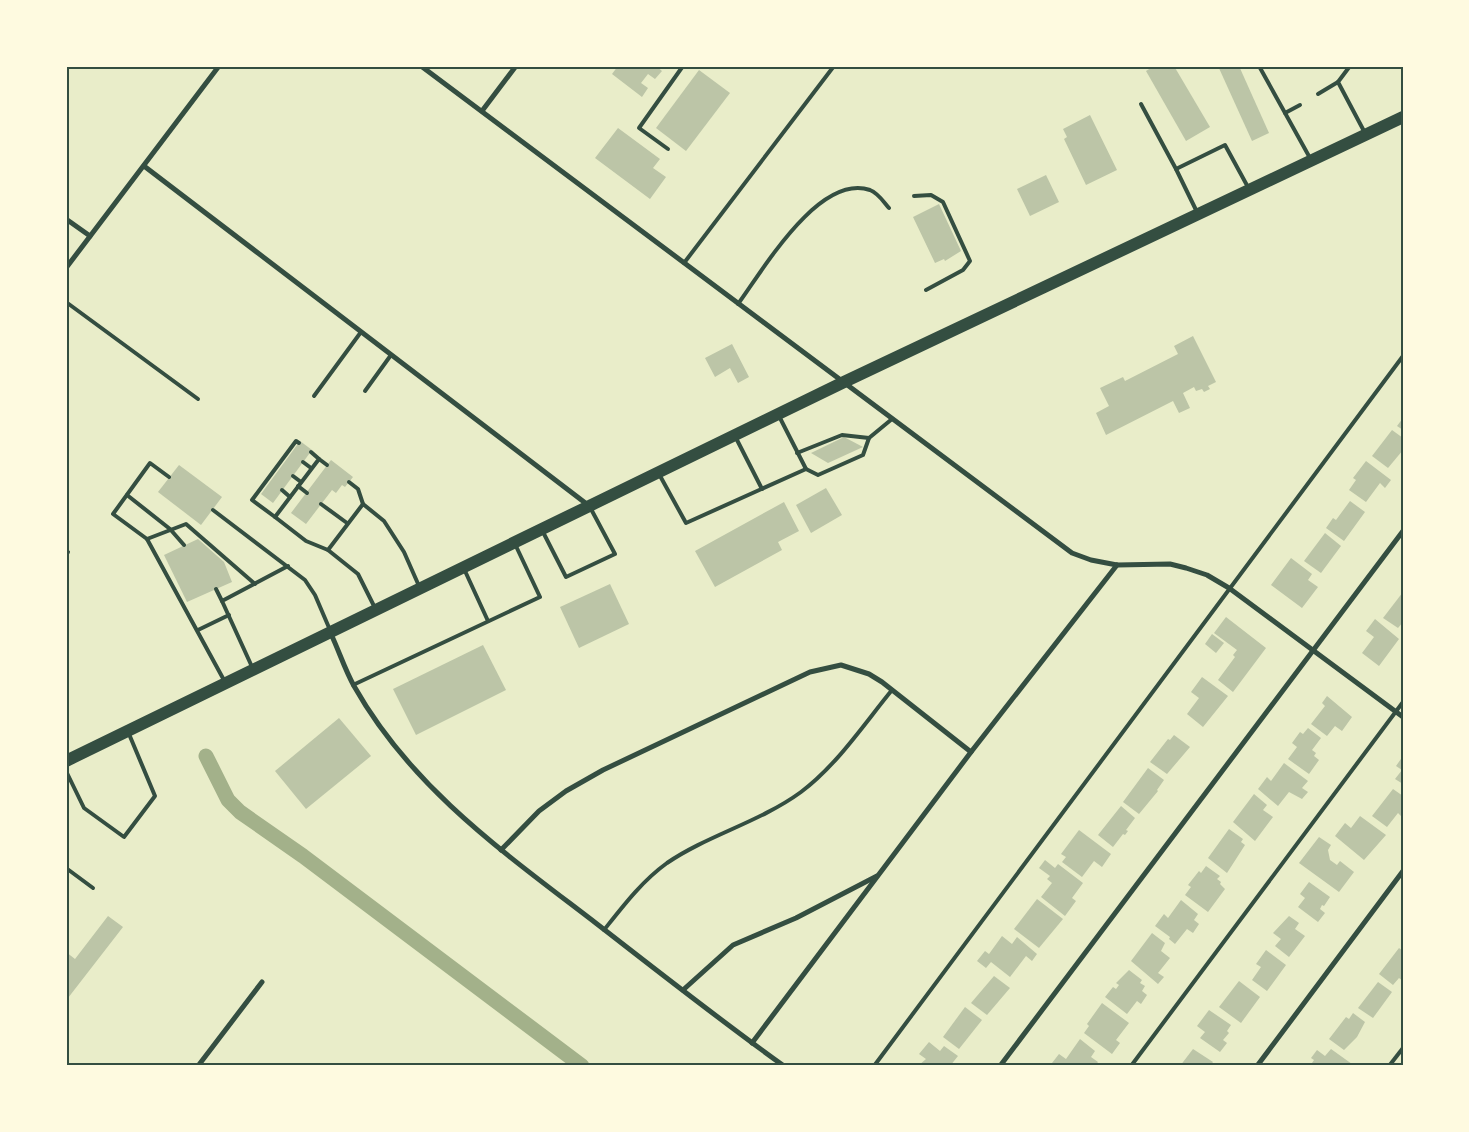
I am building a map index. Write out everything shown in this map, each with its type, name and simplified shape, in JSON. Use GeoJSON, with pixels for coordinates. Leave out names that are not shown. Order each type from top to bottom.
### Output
{"type":"FeatureCollection","features":[{"type":"Feature","properties":{"kind":"main road"},"geometry":{"type":"LineString","coordinates":[[66,761],[331,634],[843,383],[1403,118]]}},
{"type":"Feature","properties":{"kind":"street"},"geometry":{"type":"LineString","coordinates":[[66,268],[219,66]]}},
{"type":"Feature","properties":{"kind":"street"},"geometry":{"type":"LineString","coordinates":[[421,66],[843,383],[1072,552],[1091,560],[1117,565],[1170,564],[1207,575],[1229,588],[1403,717]]}},
{"type":"Feature","properties":{"kind":"street"},"geometry":{"type":"LineString","coordinates":[[482,111],[516,66]]}},
{"type":"Feature","properties":{"kind":"street"},"geometry":{"type":"LineString","coordinates":[[144,166],[590,507]]}},
{"type":"Feature","properties":{"kind":"street"},"geometry":{"type":"LineString","coordinates":[[66,219],[90,236]]}},
{"type":"Feature","properties":{"kind":"street"},"geometry":{"type":"LineString","coordinates":[[1000,1066],[1403,531]]}},
{"type":"Feature","properties":{"kind":"street"},"geometry":{"type":"LineString","coordinates":[[752,1043],[971,752],[1117,565]]}},
{"type":"Feature","properties":{"kind":"street"},"geometry":{"type":"LineString","coordinates":[[331,634],[353,685],[382,730],[412,770],[455,812],[604,930],[784,1066]]}},
{"type":"Feature","properties":{"kind":"street"},"geometry":{"type":"LineString","coordinates":[[501,850],[539,811],[566,791],[603,770],[810,672],[841,665],[869,674],[971,752]]}},
{"type":"Feature","properties":{"kind":"street"},"geometry":{"type":"LineString","coordinates":[[1257,1066],[1403,871]]}},
{"type":"Feature","properties":{"kind":"street"},"geometry":{"type":"LineString","coordinates":[[683,990],[733,946],[796,918],[879,875]]}},
{"type":"Feature","properties":{"kind":"street"},"geometry":{"type":"LineString","coordinates":[[198,1066],[262,982]]}},
{"type":"Feature","properties":{"kind":"lane"},"geometry":{"type":"LineString","coordinates":[[668,149],[639,128],[683,66]]}},
{"type":"Feature","properties":{"kind":"lane"},"geometry":{"type":"LineString","coordinates":[[684,263],[834,66]]}},
{"type":"Feature","properties":{"kind":"lane"},"geometry":{"type":"LineString","coordinates":[[1259,66],[1312,161]]}},
{"type":"Feature","properties":{"kind":"lane"},"geometry":{"type":"LineString","coordinates":[[1318,94],[1338,82],[1350,66]]}},
{"type":"Feature","properties":{"kind":"lane"},"geometry":{"type":"LineString","coordinates":[[1338,82],[1366,135]]}},
{"type":"Feature","properties":{"kind":"lane"},"geometry":{"type":"LineString","coordinates":[[1140,104],[1176,169],[1199,216]]}},
{"type":"Feature","properties":{"kind":"lane"},"geometry":{"type":"LineString","coordinates":[[1285,113],[1300,105]]}},
{"type":"Feature","properties":{"kind":"lane"},"geometry":{"type":"LineString","coordinates":[[1176,169],[1225,145],[1250,191]]}},
{"type":"Feature","properties":{"kind":"lane"},"geometry":{"type":"LineString","coordinates":[[738,304],[801,219],[822,201],[835,194],[860,188],[878,195],[889,208]]}},
{"type":"Feature","properties":{"kind":"lane"},"geometry":{"type":"LineString","coordinates":[[914,196],[931,195],[943,202],[970,261],[963,270],[926,290]]}},
{"type":"Feature","properties":{"kind":"lane"},"geometry":{"type":"LineString","coordinates":[[66,302],[198,400]]}},
{"type":"Feature","properties":{"kind":"lane"},"geometry":{"type":"LineString","coordinates":[[314,396],[361,332]]}},
{"type":"Feature","properties":{"kind":"lane"},"geometry":{"type":"LineString","coordinates":[[365,391],[391,355]]}},
{"type":"Feature","properties":{"kind":"lane"},"geometry":{"type":"LineString","coordinates":[[874,1066],[1403,356]]}},
{"type":"Feature","properties":{"kind":"lane"},"geometry":{"type":"LineString","coordinates":[[778,415],[806,469],[818,475],[862,455],[869,438],[892,419]]}},
{"type":"Feature","properties":{"kind":"lane"},"geometry":{"type":"LineString","coordinates":[[797,453],[842,435],[869,438]]}},
{"type":"Feature","properties":{"kind":"lane"},"geometry":{"type":"LineString","coordinates":[[735,436],[762,489]]}},
{"type":"Feature","properties":{"kind":"lane"},"geometry":{"type":"LineString","coordinates":[[299,443],[296,441],[290,452],[252,500],[306,542],[328,550],[358,574],[376,612]]}},
{"type":"Feature","properties":{"kind":"lane"},"geometry":{"type":"LineString","coordinates":[[311,452],[327,465]]}},
{"type":"Feature","properties":{"kind":"lane"},"geometry":{"type":"LineString","coordinates":[[841,457],[844,464]]}},
{"type":"Feature","properties":{"kind":"lane"},"geometry":{"type":"LineString","coordinates":[[275,518],[319,458]]}},
{"type":"Feature","properties":{"kind":"lane"},"geometry":{"type":"LineString","coordinates":[[303,462],[311,468]]}},
{"type":"Feature","properties":{"kind":"lane"},"geometry":{"type":"LineString","coordinates":[[169,477],[150,463],[113,514],[147,539],[226,684]]}},
{"type":"Feature","properties":{"kind":"lane"},"geometry":{"type":"LineString","coordinates":[[659,473],[686,524],[806,469]]}},
{"type":"Feature","properties":{"kind":"lane"},"geometry":{"type":"LineString","coordinates":[[293,476],[301,482]]}},
{"type":"Feature","properties":{"kind":"lane"},"geometry":{"type":"LineString","coordinates":[[349,482],[358,488],[363,504],[384,521],[404,552],[421,590]]}},
{"type":"Feature","properties":{"kind":"lane"},"geometry":{"type":"LineString","coordinates":[[298,486],[307,493]]}},
{"type":"Feature","properties":{"kind":"lane"},"geometry":{"type":"LineString","coordinates":[[282,490],[290,496]]}},
{"type":"Feature","properties":{"kind":"lane"},"geometry":{"type":"LineString","coordinates":[[127,495],[170,528],[184,546]]}},
{"type":"Feature","properties":{"kind":"lane"},"geometry":{"type":"LineString","coordinates":[[321,504],[347,524]]}},
{"type":"Feature","properties":{"kind":"lane"},"geometry":{"type":"LineString","coordinates":[[328,550],[363,504]]}},
{"type":"Feature","properties":{"kind":"lane"},"geometry":{"type":"LineString","coordinates":[[542,530],[566,577],[614,554],[590,507]]}},
{"type":"Feature","properties":{"kind":"lane"},"geometry":{"type":"LineString","coordinates":[[213,510],[305,580],[315,596],[331,634]]}},
{"type":"Feature","properties":{"kind":"lane"},"geometry":{"type":"LineString","coordinates":[[147,539],[170,528],[186,524],[255,584]]}},
{"type":"Feature","properties":{"kind":"lane"},"geometry":{"type":"LineString","coordinates":[[353,685],[540,597],[515,544]]}},
{"type":"Feature","properties":{"kind":"lane"},"geometry":{"type":"LineString","coordinates":[[222,601],[288,566]]}},
{"type":"Feature","properties":{"kind":"lane"},"geometry":{"type":"LineString","coordinates":[[464,569],[488,621]]}},
{"type":"Feature","properties":{"kind":"lane"},"geometry":{"type":"LineString","coordinates":[[216,589],[254,671]]}},
{"type":"Feature","properties":{"kind":"lane"},"geometry":{"type":"LineString","coordinates":[[198,630],[229,615]]}},
{"type":"Feature","properties":{"kind":"lane"},"geometry":{"type":"LineString","coordinates":[[604,930],[642,885],[666,864],[802,792],[841,752],[892,690]]}},
{"type":"Feature","properties":{"kind":"lane"},"geometry":{"type":"LineString","coordinates":[[1131,1066],[1403,702]]}},
{"type":"Feature","properties":{"kind":"lane"},"geometry":{"type":"LineString","coordinates":[[66,771],[84,808],[124,837],[155,796],[128,731]]}},
{"type":"Feature","properties":{"kind":"lane"},"geometry":{"type":"LineString","coordinates":[[66,868],[93,888]]}},
{"type":"Feature","properties":{"kind":"lane"},"geometry":{"type":"LineString","coordinates":[[1389,1066],[1403,1048]]}},
{"type":"Feature","properties":{"kind":"building"},"geometry":{"type":"Polygon","coordinates":[[[618,66],[656,66],[662,71],[655,79],[648,74],[641,83],[648,88],[642,97],[612,74],[618,66]]]}},
{"type":"Feature","properties":{"kind":"building"},"geometry":{"type":"Polygon","coordinates":[[[1154,66],[1174,66],[1210,127],[1186,141],[1146,71],[1154,66]]]}},
{"type":"Feature","properties":{"kind":"building"},"geometry":{"type":"Polygon","coordinates":[[[1218,66],[1239,66],[1269,133],[1252,141],[1218,66]]]}},
{"type":"Feature","properties":{"kind":"building"},"geometry":{"type":"Polygon","coordinates":[[[699,70],[730,93],[686,151],[656,128],[699,70]]]}},
{"type":"Feature","properties":{"kind":"building"},"geometry":{"type":"Polygon","coordinates":[[[1090,115],[1117,170],[1086,185],[1064,139],[1067,137],[1063,129],[1090,115]]]}},
{"type":"Feature","properties":{"kind":"building"},"geometry":{"type":"Polygon","coordinates":[[[618,128],[660,159],[653,168],[666,177],[650,199],[595,158],[618,128]]]}},
{"type":"Feature","properties":{"kind":"building"},"geometry":{"type":"Polygon","coordinates":[[[1046,175],[1059,202],[1030,216],[1017,189],[1046,175]]]}},
{"type":"Feature","properties":{"kind":"building"},"geometry":{"type":"Polygon","coordinates":[[[939,204],[961,251],[945,261],[944,259],[935,263],[913,217],[939,204]]]}},
{"type":"Feature","properties":{"kind":"building"},"geometry":{"type":"Polygon","coordinates":[[[1193,336],[1216,382],[1208,386],[1210,389],[1204,392],[1202,389],[1196,391],[1194,387],[1183,393],[1190,408],[1179,413],[1173,401],[1106,435],[1096,413],[1109,406],[1100,388],[1123,377],[1125,381],[1178,354],[1174,346],[1193,336]]]}},
{"type":"Feature","properties":{"kind":"building"},"geometry":{"type":"Polygon","coordinates":[[[732,344],[749,377],[738,383],[730,368],[715,377],[705,358],[732,344]]]}},
{"type":"Feature","properties":{"kind":"building"},"geometry":{"type":"Polygon","coordinates":[[[1403,418],[1403,430],[1397,426],[1403,418]]]}},
{"type":"Feature","properties":{"kind":"building"},"geometry":{"type":"Polygon","coordinates":[[[1392,430],[1403,438],[1403,450],[1388,468],[1372,456],[1392,430]]]}},
{"type":"Feature","properties":{"kind":"building"},"geometry":{"type":"Polygon","coordinates":[[[844,437],[863,447],[828,463],[811,453],[844,437]]]}},
{"type":"Feature","properties":{"kind":"building"},"geometry":{"type":"Polygon","coordinates":[[[300,441],[312,450],[273,503],[261,494],[300,441]]]}},
{"type":"Feature","properties":{"kind":"building"},"geometry":{"type":"Polygon","coordinates":[[[331,460],[353,477],[345,487],[342,485],[336,493],[332,490],[306,524],[291,513],[331,460]]]}},
{"type":"Feature","properties":{"kind":"building"},"geometry":{"type":"Polygon","coordinates":[[[1366,461],[1391,480],[1385,488],[1380,483],[1366,502],[1349,490],[1356,480],[1353,478],[1366,461]]]}},
{"type":"Feature","properties":{"kind":"building"},"geometry":{"type":"Polygon","coordinates":[[[179,465],[222,497],[201,525],[158,492],[179,465]]]}},
{"type":"Feature","properties":{"kind":"building"},"geometry":{"type":"Polygon","coordinates":[[[826,488],[842,515],[811,533],[796,505],[826,488]]]}},
{"type":"Feature","properties":{"kind":"building"},"geometry":{"type":"Polygon","coordinates":[[[1350,501],[1365,512],[1344,541],[1326,528],[1333,518],[1336,520],[1350,501]]]}},
{"type":"Feature","properties":{"kind":"building"},"geometry":{"type":"Polygon","coordinates":[[[784,502],[799,531],[778,542],[782,550],[715,587],[695,551],[784,502]]]}},
{"type":"Feature","properties":{"kind":"building"},"geometry":{"type":"Polygon","coordinates":[[[1325,533],[1341,546],[1321,573],[1304,561],[1325,533]]]}},
{"type":"Feature","properties":{"kind":"building"},"geometry":{"type":"Polygon","coordinates":[[[198,539],[224,562],[232,582],[187,602],[164,555],[198,539]]]}},
{"type":"Feature","properties":{"kind":"building"},"geometry":{"type":"Polygon","coordinates":[[[1291,558],[1312,574],[1308,580],[1318,587],[1302,608],[1271,585],[1291,558]]]}},
{"type":"Feature","properties":{"kind":"building"},"geometry":{"type":"Polygon","coordinates":[[[610,584],[629,624],[579,648],[560,607],[610,584]]]}},
{"type":"Feature","properties":{"kind":"building"},"geometry":{"type":"Polygon","coordinates":[[[1403,592],[1403,622],[1398,628],[1383,618],[1403,592]]]}},
{"type":"Feature","properties":{"kind":"building"},"geometry":{"type":"Polygon","coordinates":[[[1226,617],[1266,648],[1233,692],[1218,680],[1235,657],[1233,655],[1237,650],[1214,633],[1226,617]]]}},
{"type":"Feature","properties":{"kind":"building"},"geometry":{"type":"Polygon","coordinates":[[[1375,619],[1399,639],[1379,666],[1362,653],[1374,637],[1366,631],[1375,619]]]}},
{"type":"Feature","properties":{"kind":"building"},"geometry":{"type":"Polygon","coordinates":[[[1212,634],[1224,643],[1216,653],[1205,644],[1212,634]]]}},
{"type":"Feature","properties":{"kind":"building"},"geometry":{"type":"Polygon","coordinates":[[[483,645],[506,690],[416,735],[393,689],[483,645]]]}},
{"type":"Feature","properties":{"kind":"building"},"geometry":{"type":"Polygon","coordinates":[[[1202,677],[1228,696],[1203,727],[1187,714],[1199,698],[1191,692],[1202,677]]]}},
{"type":"Feature","properties":{"kind":"building"},"geometry":{"type":"Polygon","coordinates":[[[1327,696],[1352,717],[1342,731],[1335,726],[1327,736],[1311,724],[1325,706],[1322,703],[1327,696]]]}},
{"type":"Feature","properties":{"kind":"building"},"geometry":{"type":"Polygon","coordinates":[[[339,718],[371,756],[306,809],[275,771],[339,718]]]}},
{"type":"Feature","properties":{"kind":"building"},"geometry":{"type":"Polygon","coordinates":[[[1308,728],[1321,738],[1312,750],[1316,753],[1314,756],[1319,760],[1309,774],[1288,759],[1297,747],[1292,743],[1300,732],[1303,734],[1308,728]]]}},
{"type":"Feature","properties":{"kind":"building"},"geometry":{"type":"Polygon","coordinates":[[[1174,735],[1190,747],[1167,774],[1150,762],[1168,739],[1170,740],[1174,735]]]}},
{"type":"Feature","properties":{"kind":"building"},"geometry":{"type":"Polygon","coordinates":[[[1403,756],[1403,784],[1395,779],[1402,770],[1396,766],[1403,756]]]}},
{"type":"Feature","properties":{"kind":"building"},"geometry":{"type":"Polygon","coordinates":[[[1284,763],[1308,781],[1302,788],[1308,792],[1302,799],[1289,792],[1278,806],[1258,789],[1267,777],[1271,781],[1284,763]]]}},
{"type":"Feature","properties":{"kind":"building"},"geometry":{"type":"Polygon","coordinates":[[[1148,768],[1164,780],[1158,791],[1139,814],[1123,802],[1148,768]]]}},
{"type":"Feature","properties":{"kind":"building"},"geometry":{"type":"Polygon","coordinates":[[[1393,789],[1403,796],[1403,814],[1401,816],[1398,813],[1387,827],[1372,816],[1393,789]]]}},
{"type":"Feature","properties":{"kind":"building"},"geometry":{"type":"Polygon","coordinates":[[[1254,794],[1267,805],[1263,810],[1273,817],[1255,841],[1233,822],[1254,794]]]}},
{"type":"Feature","properties":{"kind":"building"},"geometry":{"type":"Polygon","coordinates":[[[1121,806],[1135,818],[1126,830],[1128,831],[1125,835],[1123,834],[1113,847],[1098,835],[1121,806]]]}},
{"type":"Feature","properties":{"kind":"building"},"geometry":{"type":"Polygon","coordinates":[[[1360,816],[1386,835],[1364,860],[1335,836],[1345,823],[1351,828],[1360,816]]]}},
{"type":"Feature","properties":{"kind":"building"},"geometry":{"type":"Polygon","coordinates":[[[1229,829],[1243,839],[1241,842],[1245,845],[1227,873],[1208,858],[1229,829]]]}},
{"type":"Feature","properties":{"kind":"building"},"geometry":{"type":"Polygon","coordinates":[[[1079,830],[1111,854],[1102,867],[1094,861],[1082,877],[1062,862],[1066,857],[1061,854],[1079,830]]]}},
{"type":"Feature","properties":{"kind":"building"},"geometry":{"type":"Polygon","coordinates":[[[1319,837],[1331,845],[1328,850],[1330,860],[1337,865],[1340,861],[1354,872],[1339,892],[1299,863],[1319,837]]]}},
{"type":"Feature","properties":{"kind":"building"},"geometry":{"type":"Polygon","coordinates":[[[1045,860],[1055,868],[1058,864],[1083,883],[1072,898],[1076,901],[1065,916],[1041,897],[1052,883],[1047,879],[1050,876],[1039,868],[1045,860]]]}},
{"type":"Feature","properties":{"kind":"building"},"geometry":{"type":"Polygon","coordinates":[[[1206,866],[1220,876],[1217,879],[1225,889],[1208,912],[1185,895],[1191,887],[1188,885],[1199,871],[1201,873],[1206,866]]]}},
{"type":"Feature","properties":{"kind":"building"},"geometry":{"type":"Polygon","coordinates":[[[1309,882],[1330,897],[1320,909],[1325,913],[1318,922],[1298,907],[1305,898],[1300,894],[1309,882]]]}},
{"type":"Feature","properties":{"kind":"building"},"geometry":{"type":"Polygon","coordinates":[[[1037,899],[1063,919],[1039,948],[1014,929],[1037,899]]]}},
{"type":"Feature","properties":{"kind":"building"},"geometry":{"type":"Polygon","coordinates":[[[1181,900],[1198,914],[1194,920],[1199,924],[1193,933],[1187,929],[1175,944],[1169,939],[1170,937],[1155,926],[1164,914],[1168,918],[1181,900]]]}},
{"type":"Feature","properties":{"kind":"building"},"geometry":{"type":"Polygon","coordinates":[[[108,916],[123,927],[68,998],[66,997],[66,952],[75,959],[108,916]]]}},
{"type":"Feature","properties":{"kind":"building"},"geometry":{"type":"Polygon","coordinates":[[[1289,916],[1299,923],[1295,929],[1305,936],[1289,957],[1275,946],[1281,939],[1273,933],[1289,916]]]}},
{"type":"Feature","properties":{"kind":"building"},"geometry":{"type":"Polygon","coordinates":[[[1152,933],[1165,943],[1161,951],[1170,958],[1158,973],[1164,977],[1158,984],[1131,961],[1152,933]]]}},
{"type":"Feature","properties":{"kind":"building"},"geometry":{"type":"Polygon","coordinates":[[[1002,936],[1012,944],[1017,937],[1037,954],[1032,961],[1026,956],[1010,977],[991,962],[986,968],[977,961],[985,951],[989,954],[1002,936]]]}},
{"type":"Feature","properties":{"kind":"building"},"geometry":{"type":"Polygon","coordinates":[[[1399,948],[1403,951],[1403,981],[1399,978],[1393,985],[1379,974],[1399,948]]]}},
{"type":"Feature","properties":{"kind":"building"},"geometry":{"type":"Polygon","coordinates":[[[1266,950],[1286,965],[1267,991],[1252,980],[1261,967],[1256,964],[1266,950]]]}},
{"type":"Feature","properties":{"kind":"building"},"geometry":{"type":"Polygon","coordinates":[[[1129,970],[1142,980],[1140,983],[1145,986],[1142,991],[1147,995],[1141,1004],[1137,1001],[1127,1014],[1105,997],[1113,987],[1116,989],[1119,985],[1116,983],[1129,970]]]}},
{"type":"Feature","properties":{"kind":"building"},"geometry":{"type":"Polygon","coordinates":[[[994,976],[1010,988],[987,1015],[971,1003],[994,976]]]}},
{"type":"Feature","properties":{"kind":"building"},"geometry":{"type":"Polygon","coordinates":[[[1239,981],[1260,997],[1241,1023],[1219,1007],[1239,981]]]}},
{"type":"Feature","properties":{"kind":"building"},"geometry":{"type":"Polygon","coordinates":[[[1378,982],[1392,992],[1373,1018],[1358,1008],[1378,982]]]}},
{"type":"Feature","properties":{"kind":"building"},"geometry":{"type":"Polygon","coordinates":[[[1102,1003],[1129,1023],[1116,1040],[1120,1043],[1112,1054],[1084,1033],[1089,1026],[1087,1024],[1102,1003]]]}},
{"type":"Feature","properties":{"kind":"building"},"geometry":{"type":"Polygon","coordinates":[[[965,1007],[982,1020],[959,1049],[943,1037],[965,1007]]]}},
{"type":"Feature","properties":{"kind":"building"},"geometry":{"type":"Polygon","coordinates":[[[1209,1010],[1231,1025],[1227,1031],[1229,1033],[1223,1040],[1227,1043],[1220,1052],[1200,1038],[1205,1032],[1197,1026],[1209,1010]]]}},
{"type":"Feature","properties":{"kind":"building"},"geometry":{"type":"Polygon","coordinates":[[[1353,1013],[1365,1022],[1357,1037],[1344,1050],[1329,1039],[1346,1017],[1349,1019],[1353,1013]]]}},
{"type":"Feature","properties":{"kind":"building"},"geometry":{"type":"Polygon","coordinates":[[[1080,1039],[1095,1051],[1091,1057],[1098,1062],[1095,1066],[1056,1066],[1052,1063],[1059,1054],[1066,1059],[1080,1039]]]}},
{"type":"Feature","properties":{"kind":"building"},"geometry":{"type":"Polygon","coordinates":[[[929,1042],[940,1051],[944,1046],[958,1056],[950,1066],[918,1066],[926,1059],[919,1054],[929,1042]]]}},
{"type":"Feature","properties":{"kind":"building"},"geometry":{"type":"Polygon","coordinates":[[[1193,1049],[1213,1062],[1210,1066],[1180,1066],[1193,1049]]]}},
{"type":"Feature","properties":{"kind":"building"},"geometry":{"type":"Polygon","coordinates":[[[1331,1049],[1352,1064],[1351,1066],[1310,1066],[1314,1060],[1311,1058],[1317,1050],[1325,1056],[1331,1049]]]}},
{"type":"Feature","properties":{"kind":"waterway"},"geometry":{"type":"LineString","coordinates":[[206,756],[228,800],[240,812],[303,856],[582,1066]]}}]}
